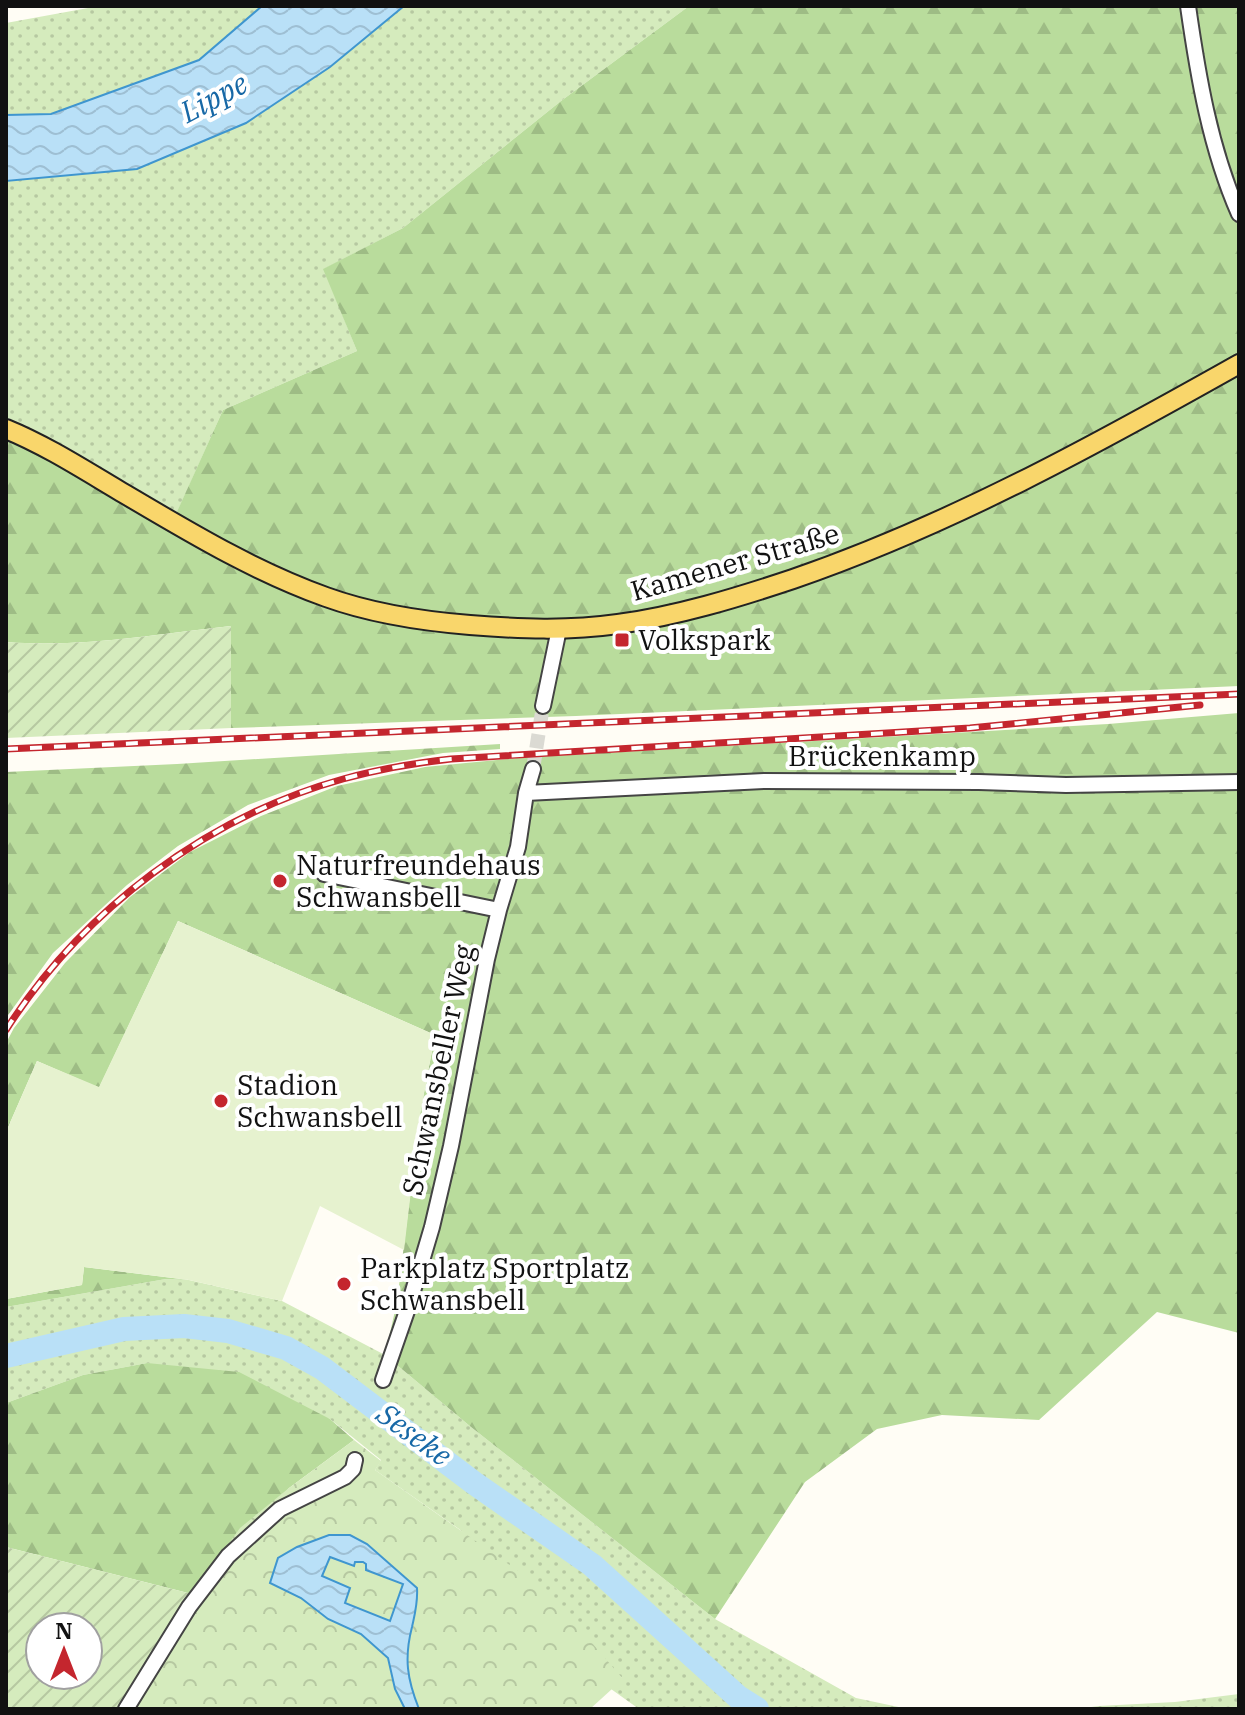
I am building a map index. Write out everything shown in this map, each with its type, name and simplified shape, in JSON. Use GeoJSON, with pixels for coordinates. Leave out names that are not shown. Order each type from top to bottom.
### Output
{"type":"FeatureCollection","features":[{"type":"Feature","properties":{"kind":"main road","name":"Kamener Straße"},"geometry":{"type":"LineString","coordinates":[[6,429],[51,451],[255,568],[329,598],[364,610],[424,621],[559,629],[621,624],[689,610],[835,564],[983,501],[1239,364]]}},
{"type":"Feature","properties":{"kind":"main road"},"geometry":{"type":"LineString","coordinates":[[1208,381],[1239,376]]}},
{"type":"Feature","properties":{"kind":"street"},"geometry":{"type":"LineString","coordinates":[[1188,6],[1199,77],[1213,136],[1239,214]]}},
{"type":"Feature","properties":{"kind":"street"},"geometry":{"type":"LineString","coordinates":[[543,706],[559,629]]}},
{"type":"Feature","properties":{"kind":"street","name":"Schwansbeller Weg"},"geometry":{"type":"LineString","coordinates":[[383,1380],[432,1227],[487,959],[518,847],[533,769]]}},
{"type":"Feature","properties":{"kind":"street","name":"Brückenkamp"},"geometry":{"type":"LineString","coordinates":[[526,793],[764,781],[1066,785],[1239,782]]}},
{"type":"Feature","properties":{"kind":"street"},"geometry":{"type":"LineString","coordinates":[[324,874],[499,910]]}},
{"type":"Feature","properties":{"kind":"street"},"geometry":{"type":"LineString","coordinates":[[126,1709],[189,1607],[228,1556],[280,1509],[345,1477],[353,1469],[355,1460]]}},
{"type":"Feature","properties":{"kind":"green space"},"geometry":{"type":"Polygon","coordinates":[[[99,6],[262,6],[199,60],[51,114],[6,115],[6,23],[99,6]]]}},
{"type":"Feature","properties":{"kind":"green space"},"geometry":{"type":"Polygon","coordinates":[[[404,6],[689,6],[561,101],[403,228],[324,269],[357,351],[223,410],[171,526],[6,437],[6,181],[137,169],[246,123],[330,67],[404,6]]]}},
{"type":"Feature","properties":{"kind":"green space"},"geometry":{"type":"Polygon","coordinates":[[[689,6],[1239,6],[1239,686],[231,728],[231,626],[91,642],[6,642],[6,437],[42,453],[171,525],[223,410],[357,351],[323,269],[403,228],[561,101],[689,6]]]}},
{"type":"Feature","properties":{"kind":"green space"},"geometry":{"type":"Polygon","coordinates":[[[231,626],[231,728],[6,738],[6,642],[91,642],[231,626]]]}},
{"type":"Feature","properties":{"kind":"green space"},"geometry":{"type":"Polygon","coordinates":[[[1239,713],[1239,1333],[1157,1312],[1039,1420],[942,1415],[877,1429],[805,1482],[715,1619],[471,1427],[385,1355],[397,1302],[420,1114],[435,1035],[178,921],[99,1088],[37,1061],[6,1132],[6,1043],[14,1028],[65,963],[130,897],[190,852],[261,816],[337,786],[425,767],[517,758],[1108,724],[1239,713]]]}},
{"type":"Feature","properties":{"kind":"green space"},"geometry":{"type":"Polygon","coordinates":[[[500,744],[500,749],[443,753],[329,775],[248,805],[178,846],[127,885],[53,953],[6,1018],[6,772],[500,744]]]}},
{"type":"Feature","properties":{"kind":"green space","name":"Stadion Schwansbell"},"geometry":{"type":"Polygon","coordinates":[[[178,921],[435,1035],[420,1114],[404,1250],[320,1206],[282,1301],[189,1280],[84,1267],[82,1285],[6,1299],[6,1132],[37,1061],[99,1087],[178,921]]]}},
{"type":"Feature","properties":{"kind":"green space"},"geometry":{"type":"Polygon","coordinates":[[[84,1267],[189,1280],[166,1279],[6,1307],[6,1299],[82,1285],[84,1267]]]}},
{"type":"Feature","properties":{"kind":"green space"},"geometry":{"type":"Polygon","coordinates":[[[166,1279],[189,1280],[282,1301],[385,1355],[471,1427],[715,1619],[856,1698],[908,1709],[639,1709],[611,1689],[622,1678],[459,1529],[375,1470],[381,1460],[330,1419],[147,1363],[83,1375],[6,1403],[6,1307],[166,1279]]]}},
{"type":"Feature","properties":{"kind":"green space"},"geometry":{"type":"Polygon","coordinates":[[[147,1363],[239,1372],[330,1419],[354,1440],[289,1488],[192,1594],[6,1547],[6,1403],[83,1375],[147,1363]]]}},
{"type":"Feature","properties":{"kind":"green space"},"geometry":{"type":"Polygon","coordinates":[[[354,1440],[381,1461],[375,1470],[548,1592],[623,1679],[590,1709],[117,1709],[192,1594],[240,1528],[354,1440]]]}},
{"type":"Feature","properties":{"kind":"green space"},"geometry":{"type":"Polygon","coordinates":[[[6,1547],[192,1594],[117,1709],[6,1709],[6,1547]]]}},
{"type":"Feature","properties":{"kind":"green space"},"geometry":{"type":"Polygon","coordinates":[[[1239,1694],[1239,1709],[1075,1709],[1175,1702],[1239,1694]]]}},
{"type":"Feature","properties":{"kind":"water","name":"Lippe"},"geometry":{"type":"Polygon","coordinates":[[[262,6],[404,6],[330,67],[246,123],[137,169],[6,181],[6,115],[51,114],[199,60],[262,6]]]}},
{"type":"Feature","properties":{"kind":"water"},"geometry":{"type":"Polygon","coordinates":[[[329,1535],[350,1535],[367,1544],[417,1588],[408,1659],[409,1678],[419,1709],[405,1709],[395,1689],[388,1658],[361,1634],[328,1619],[301,1598],[270,1583],[278,1558],[329,1535]],[[330,1557],[322,1576],[350,1588],[345,1603],[390,1621],[403,1584],[366,1570],[363,1562],[355,1562],[354,1566],[330,1557]]]}},
{"type":"Feature","properties":{"kind":"waterway","name":"Seseke"},"geometry":{"type":"LineString","coordinates":[[6,1356],[124,1329],[184,1326],[228,1331],[286,1348],[322,1368],[474,1483],[592,1565],[738,1697],[757,1709]]}},
{"type":"Feature","properties":{"kind":"tunnel"},"geometry":{"type":"LineString","coordinates":[[533,769],[543,706]]}},
{"type":"Feature","properties":{"kind":"railway"},"geometry":{"type":"LineString","coordinates":[[6,749],[1239,694]]}},
{"type":"Feature","properties":{"kind":"railway"},"geometry":{"type":"LineString","coordinates":[[6,1030],[71,946],[110,908],[152,874],[196,844],[243,818],[292,796],[343,779],[451,759],[970,728],[1200,705]]}},
{"type":"Feature","properties":{"kind":"place","name":"Volkspark"},"geometry":{"type":"Point","coordinates":[622,640]}},
{"type":"Feature","properties":{"kind":"place","name":"Naturfreundehaus Schwansbell"},"geometry":{"type":"Point","coordinates":[280,881]}},
{"type":"Feature","properties":{"kind":"place","name":"Stadion Schwansbell"},"geometry":{"type":"Point","coordinates":[221,1101]}},
{"type":"Feature","properties":{"kind":"place","name":"Parkplatz Sportplatz Schwansbell"},"geometry":{"type":"Point","coordinates":[344,1284]}}]}
